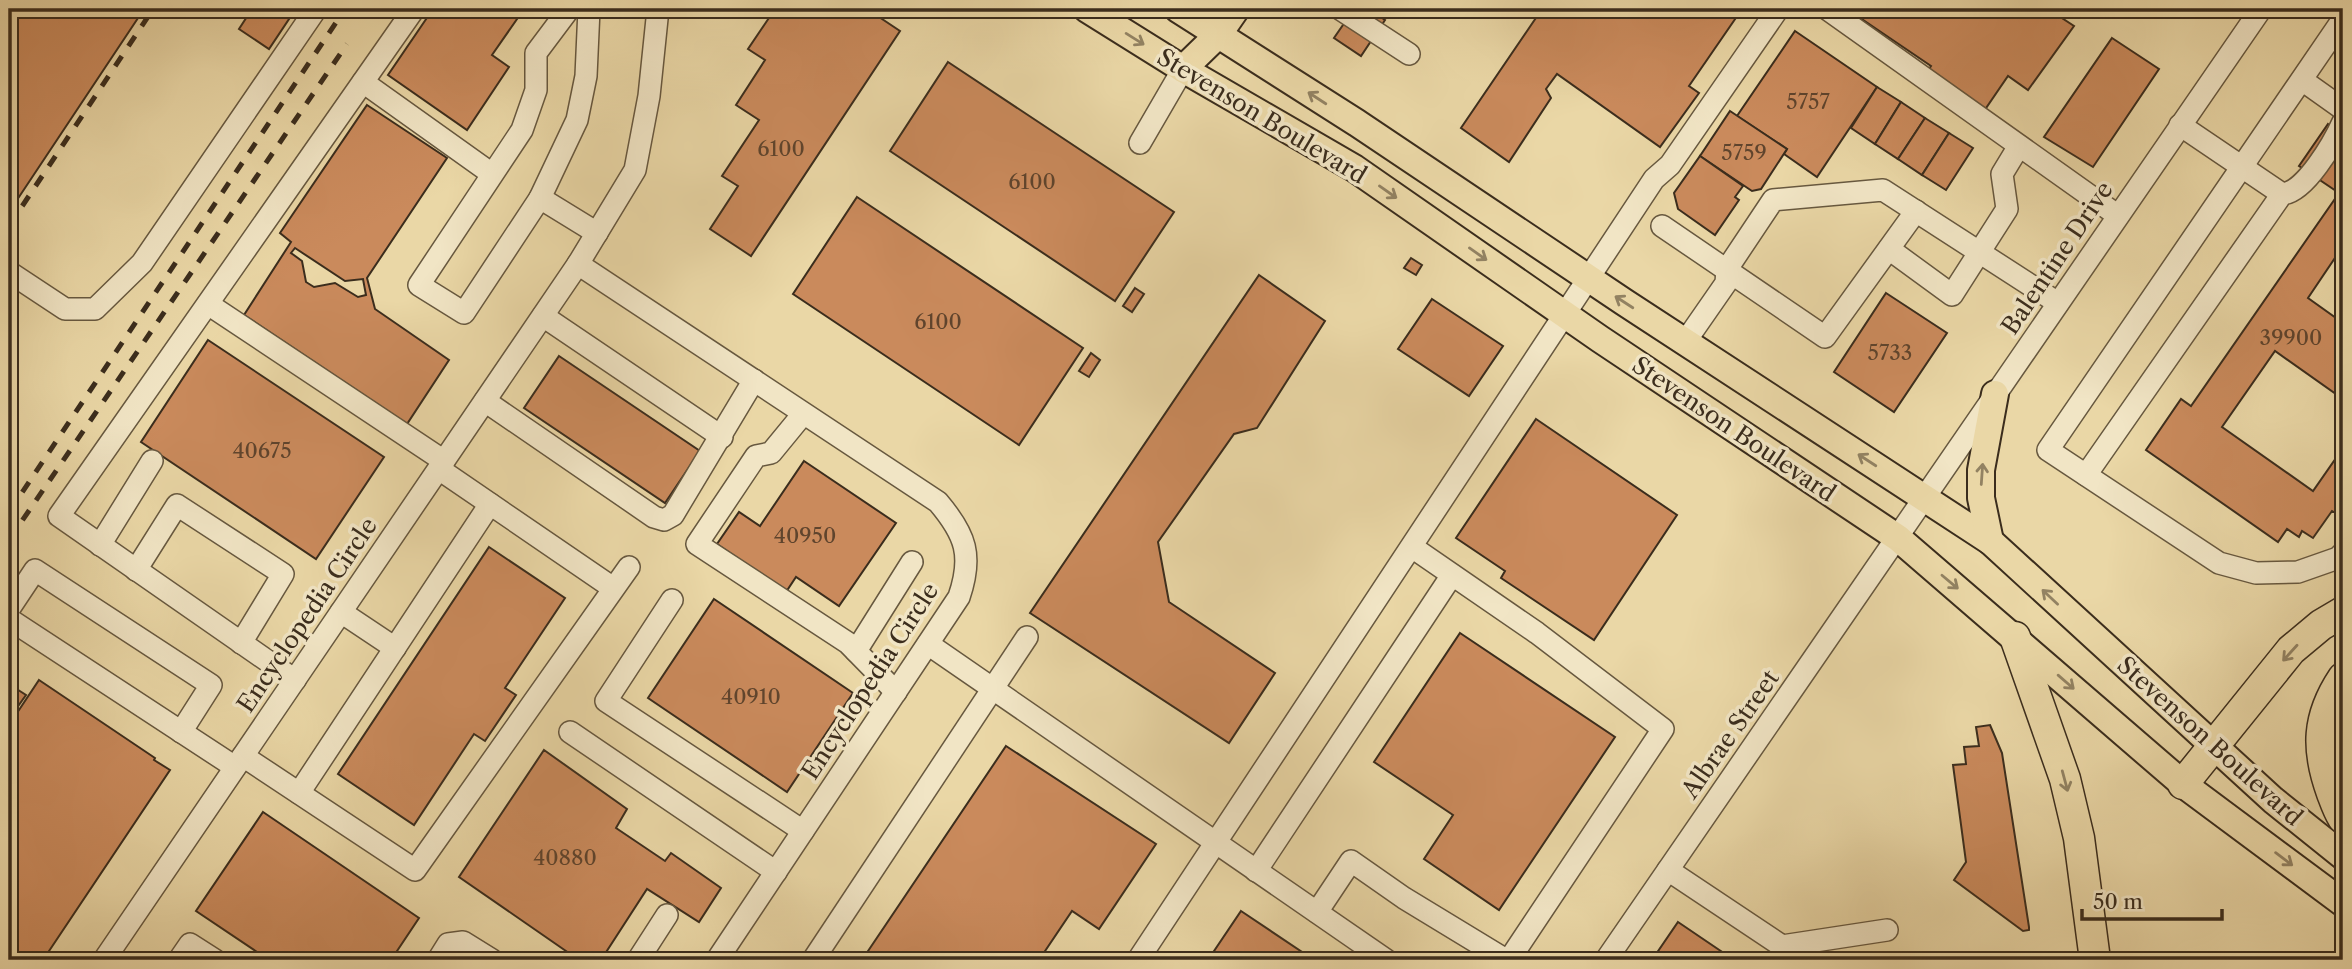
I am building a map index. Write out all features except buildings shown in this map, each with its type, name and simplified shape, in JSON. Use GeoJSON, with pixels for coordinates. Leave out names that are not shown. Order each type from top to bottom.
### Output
{"type":"FeatureCollection","features":[{"type":"Feature","properties":{"kind":"highway"},"geometry":{"type":"LineString","coordinates":[[2183,785],[2291,650],[2321,625],[2343,612]]}},
{"type":"Feature","properties":{"kind":"highway"},"geometry":{"type":"LineString","coordinates":[[2015,637],[2065,779],[2079,838],[2095,960]]}},
{"type":"Feature","properties":{"kind":"highway"},"geometry":{"type":"LineString","coordinates":[[2343,678],[2332,695],[2320,737],[2326,775],[2343,818]]}},
{"type":"Feature","properties":{"kind":"main road","name":"Stevenson Boulevard"},"geometry":{"type":"LineString","coordinates":[[1087,9],[1183,69],[1354,168],[1564,314],[1898,538],[2183,785],[2343,903]]}},
{"type":"Feature","properties":{"kind":"main road"},"geometry":{"type":"LineString","coordinates":[[1183,69],[1200,19],[1236,9]]}},
{"type":"Feature","properties":{"kind":"main road","name":"Stevenson Boulevard"},"geometry":{"type":"LineString","coordinates":[[1200,19],[1588,278],[1990,541],[2273,800],[2343,856]]}},
{"type":"Feature","properties":{"kind":"main road"},"geometry":{"type":"LineString","coordinates":[[1990,541],[1981,498],[1981,470],[1995,394]]}},
{"type":"Feature","properties":{"kind":"street"},"geometry":{"type":"LineString","coordinates":[[9,272],[65,309],[95,309],[142,263],[316,9]]}},
{"type":"Feature","properties":{"kind":"street"},"geometry":{"type":"LineString","coordinates":[[295,680],[59,516],[414,9]]}},
{"type":"Feature","properties":{"kind":"street"},"geometry":{"type":"LineString","coordinates":[[569,9],[536,53],[536,90],[522,130],[419,285],[464,313],[540,198],[577,120],[586,76],[589,9]]}},
{"type":"Feature","properties":{"kind":"street","name":"Encyclopedia Circle"},"geometry":{"type":"LineString","coordinates":[[104,960],[578,264],[635,170],[649,96],[658,9]]}},
{"type":"Feature","properties":{"kind":"street"},"geometry":{"type":"LineString","coordinates":[[1340,9],[1409,54]]}},
{"type":"Feature","properties":{"kind":"street"},"geometry":{"type":"LineString","coordinates":[[1138,960],[1654,179],[1670,165],[1778,9]]}},
{"type":"Feature","properties":{"kind":"street"},"geometry":{"type":"LineString","coordinates":[[1827,9],[2118,215]]}},
{"type":"Feature","properties":{"kind":"street","name":"Balentine Drive"},"geometry":{"type":"LineString","coordinates":[[1898,538],[2262,9]]}},
{"type":"Feature","properties":{"kind":"street"},"geometry":{"type":"LineString","coordinates":[[2343,19],[2048,450],[2219,563],[2256,573],[2298,572],[2338,558],[2343,553]]}},
{"type":"Feature","properties":{"kind":"street"},"geometry":{"type":"LineString","coordinates":[[1140,143],[1183,69]]}},
{"type":"Feature","properties":{"kind":"street"},"geometry":{"type":"LineString","coordinates":[[2180,125],[2282,194],[2290,194],[2311,174],[2343,112],[2302,80]]}},
{"type":"Feature","properties":{"kind":"street"},"geometry":{"type":"LineString","coordinates":[[363,82],[492,174]]}},
{"type":"Feature","properties":{"kind":"street"},"geometry":{"type":"LineString","coordinates":[[1889,249],[1952,295],[2007,209],[2002,174],[2020,146]]}},
{"type":"Feature","properties":{"kind":"street"},"geometry":{"type":"LineString","coordinates":[[1685,342],[1726,283],[1727,269],[1773,200],[1883,190],[2058,303]]}},
{"type":"Feature","properties":{"kind":"street"},"geometry":{"type":"LineString","coordinates":[[2086,475],[2282,194]]}},
{"type":"Feature","properties":{"kind":"street"},"geometry":{"type":"LineString","coordinates":[[540,198],[597,233]]}},
{"type":"Feature","properties":{"kind":"street"},"geometry":{"type":"LineString","coordinates":[[1662,226],[1825,337],[1916,211]]}},
{"type":"Feature","properties":{"kind":"street","name":"Encyclopedia Circle"},"geometry":{"type":"LineString","coordinates":[[578,264],[938,502],[956,523],[965,549],[966,576],[959,597],[722,958]]}},
{"type":"Feature","properties":{"kind":"street"},"geometry":{"type":"LineString","coordinates":[[208,304],[613,588]]}},
{"type":"Feature","properties":{"kind":"street"},"geometry":{"type":"LineString","coordinates":[[543,316],[722,437]]}},
{"type":"Feature","properties":{"kind":"street"},"geometry":{"type":"LineString","coordinates":[[485,401],[654,517],[664,520],[673,516],[754,380]]}},
{"type":"Feature","properties":{"kind":"street"},"geometry":{"type":"LineString","coordinates":[[803,414],[771,453],[756,456],[697,544],[848,643],[896,692]]}},
{"type":"Feature","properties":{"kind":"street"},"geometry":{"type":"LineString","coordinates":[[100,545],[152,461]]}},
{"type":"Feature","properties":{"kind":"street"},"geometry":{"type":"LineString","coordinates":[[299,793],[490,504]]}},
{"type":"Feature","properties":{"kind":"street"},"geometry":{"type":"LineString","coordinates":[[136,570],[177,505],[283,574],[241,643]]}},
{"type":"Feature","properties":{"kind":"street","name":"Albrae Street"},"geometry":{"type":"LineString","coordinates":[[1606,960],[1898,538]]}},
{"type":"Feature","properties":{"kind":"street"},"geometry":{"type":"LineString","coordinates":[[1317,912],[1351,861],[1404,898],[1507,960],[1663,729],[1537,633],[1412,547]]}},
{"type":"Feature","properties":{"kind":"street"},"geometry":{"type":"LineString","coordinates":[[856,651],[912,562]]}},
{"type":"Feature","properties":{"kind":"street"},"geometry":{"type":"LineString","coordinates":[[9,619],[181,732],[299,793],[415,870],[629,566]]}},
{"type":"Feature","properties":{"kind":"street"},"geometry":{"type":"LineString","coordinates":[[9,608],[35,570],[211,685],[181,732]]}},
{"type":"Feature","properties":{"kind":"street"},"geometry":{"type":"LineString","coordinates":[[1256,871],[1452,575]]}},
{"type":"Feature","properties":{"kind":"street"},"geometry":{"type":"LineString","coordinates":[[672,600],[606,701],[803,831]]}},
{"type":"Feature","properties":{"kind":"street"},"geometry":{"type":"LineString","coordinates":[[341,612],[395,648]]}},
{"type":"Feature","properties":{"kind":"street"},"geometry":{"type":"LineString","coordinates":[[813,960],[1027,637]]}},
{"type":"Feature","properties":{"kind":"street"},"geometry":{"type":"LineString","coordinates":[[928,644],[1386,960]]}},
{"type":"Feature","properties":{"kind":"street"},"geometry":{"type":"LineString","coordinates":[[570,732],[776,872]]}},
{"type":"Feature","properties":{"kind":"street"},"geometry":{"type":"LineString","coordinates":[[1668,870],[1782,946],[1887,930]]}},
{"type":"Feature","properties":{"kind":"street"},"geometry":{"type":"LineString","coordinates":[[638,960],[667,915]]}},
{"type":"Feature","properties":{"kind":"street"},"geometry":{"type":"LineString","coordinates":[[438,960],[448,944],[463,942],[492,960]]}},
{"type":"Feature","properties":{"kind":"street"},"geometry":{"type":"LineString","coordinates":[[179,960],[190,944],[215,960]]}},
{"type":"Feature","properties":{"kind":"railway"},"geometry":{"type":"LineString","coordinates":[[9,226],[153,9]]}},
{"type":"Feature","properties":{"kind":"railway"},"geometry":{"type":"LineString","coordinates":[[9,512],[345,9]]}},
{"type":"Feature","properties":{"kind":"railway"},"geometry":{"type":"LineString","coordinates":[[9,540],[347,44]]}}]}
